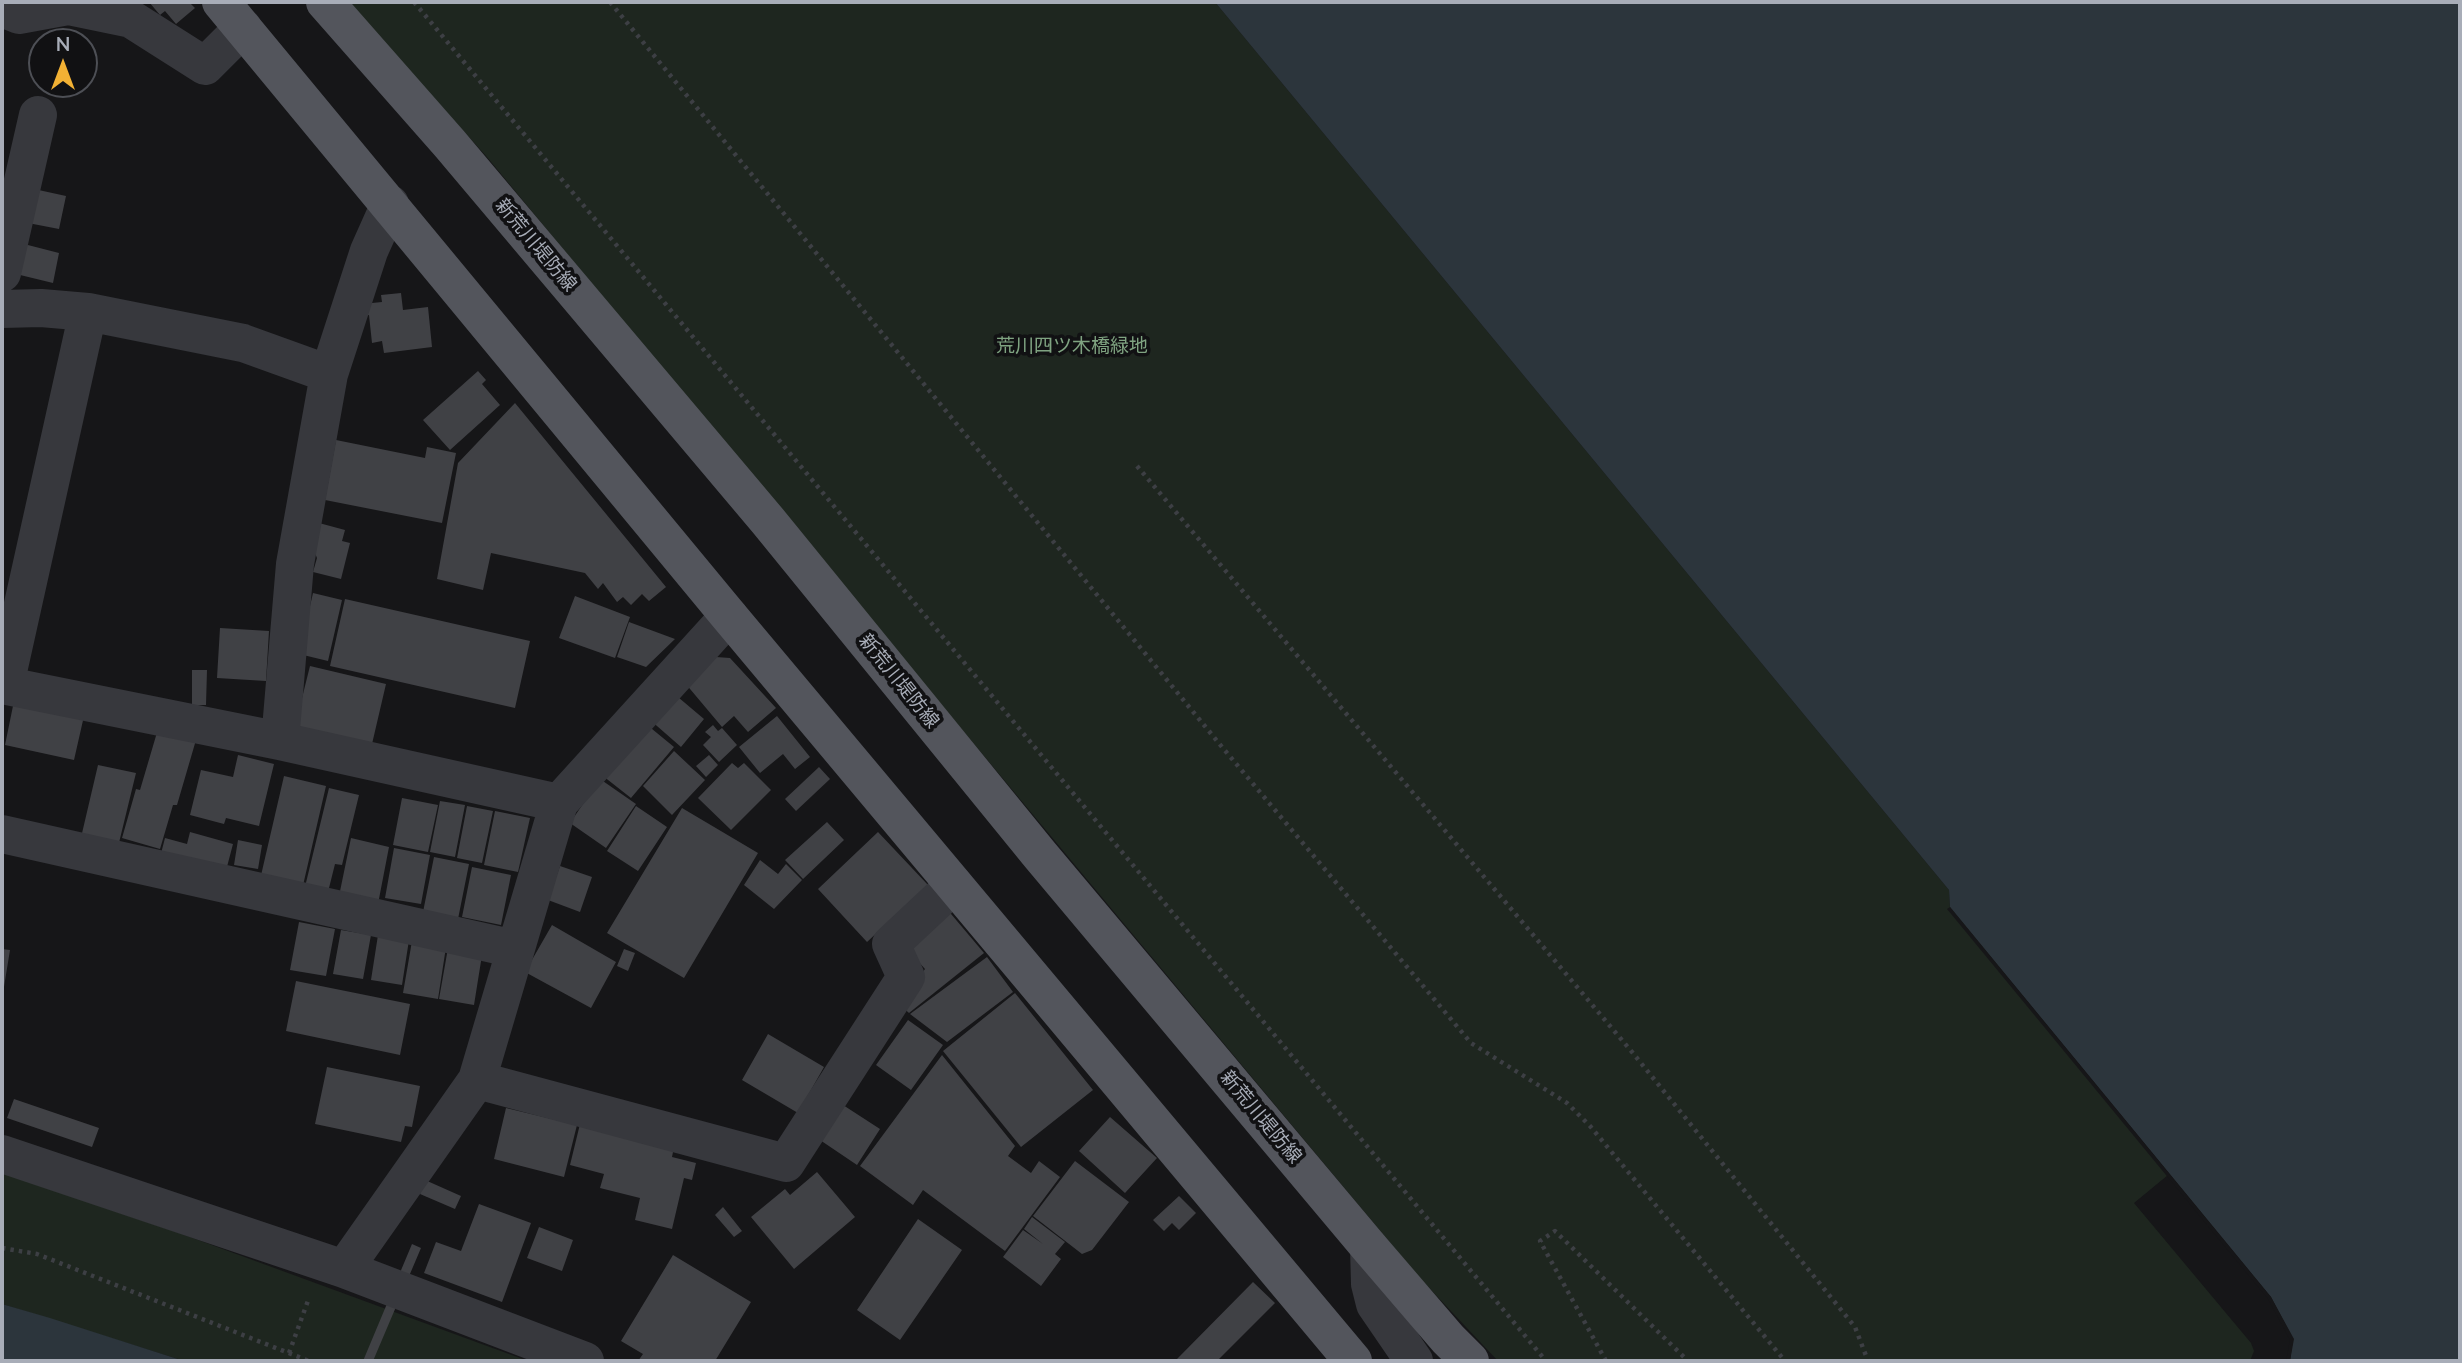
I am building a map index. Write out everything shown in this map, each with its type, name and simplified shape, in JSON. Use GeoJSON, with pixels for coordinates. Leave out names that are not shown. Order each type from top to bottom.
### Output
{"type":"FeatureCollection","features":[{"type":"Feature","properties":{"kind":"main road","name":"新荒川堤防線"},"geometry":{"type":"LineString","coordinates":[[325,2],[450,144],[760,511],[1041,855],[1370,1247],[1470,1361]]}},
{"type":"Feature","properties":{"kind":"main road"},"geometry":{"type":"LineString","coordinates":[[232,15],[729,616],[1353,1361]]}},
{"type":"Feature","properties":{"kind":"street"},"geometry":{"type":"LineString","coordinates":[[2,8],[19,15],[68,6],[131,19],[205,66],[232,15]]}},
{"type":"Feature","properties":{"kind":"street"},"geometry":{"type":"LineString","coordinates":[[2,273],[38,115]]}},
{"type":"Feature","properties":{"kind":"street"},"geometry":{"type":"LineString","coordinates":[[280,741],[295,564],[329,374],[369,251],[390,204]]}},
{"type":"Feature","properties":{"kind":"street"},"geometry":{"type":"LineString","coordinates":[[2,309],[41,308],[88,312],[243,343],[329,374]]}},
{"type":"Feature","properties":{"kind":"street"},"geometry":{"type":"LineString","coordinates":[[88,312],[3,685],[280,741],[559,803]]}},
{"type":"Feature","properties":{"kind":"street"},"geometry":{"type":"LineString","coordinates":[[344,1269],[477,1080],[559,803],[729,616]]}},
{"type":"Feature","properties":{"kind":"street"},"geometry":{"type":"LineString","coordinates":[[2,834],[515,949]]}},
{"type":"Feature","properties":{"kind":"street"},"geometry":{"type":"LineString","coordinates":[[477,1080],[786,1163],[906,977],[891,944],[954,885]]}},
{"type":"Feature","properties":{"kind":"street"},"geometry":{"type":"LineString","coordinates":[[2,1154],[344,1269],[585,1361]]}},
{"type":"Feature","properties":{"kind":"street"},"geometry":{"type":"LineString","coordinates":[[1370,1247],[1370,1284],[1375,1304],[1414,1361]]}},
{"type":"Feature","properties":{"kind":"path"},"geometry":{"type":"LineString","coordinates":[[414,2],[1546,1361]]}},
{"type":"Feature","properties":{"kind":"path"},"geometry":{"type":"LineString","coordinates":[[610,2],[1214,737],[1471,1043],[1567,1103],[1590,1126],[1785,1361]]}},
{"type":"Feature","properties":{"kind":"path"},"geometry":{"type":"LineString","coordinates":[[1137,466],[1640,1062],[1855,1327],[1868,1361]]}},
{"type":"Feature","properties":{"kind":"path"},"geometry":{"type":"LineString","coordinates":[[1606,1361],[1540,1241],[1555,1231],[1688,1361]]}},
{"type":"Feature","properties":{"kind":"path"},"geometry":{"type":"LineString","coordinates":[[2,1248],[37,1254],[309,1361]]}},
{"type":"Feature","properties":{"kind":"path"},"geometry":{"type":"LineString","coordinates":[[289,1353],[311,1294]]}},
{"type":"Feature","properties":{"kind":"green space","name":"荒川四ツ木橋緑地"},"geometry":{"type":"Polygon","coordinates":[[[347,2],[1215,2],[1949,890],[1950,907],[2168,1175],[2134,1203],[2251,1343],[2254,1351],[2250,1361],[1498,1361],[1417,1275],[487,157],[347,2]]]}},
{"type":"Feature","properties":{"kind":"green space"},"geometry":{"type":"Polygon","coordinates":[[[2,1173],[179,1233],[528,1361],[184,1361],[2,1304],[2,1173]]]}},
{"type":"Feature","properties":{"kind":"shaded area"},"geometry":{"type":"Polygon","coordinates":[[[1215,2],[2460,2],[2460,1361],[2290,1361],[2293,1339],[2271,1297],[1950,907],[1949,890],[1215,2]]]}},
{"type":"Feature","properties":{"kind":"shaded area"},"geometry":{"type":"Polygon","coordinates":[[[2,1304],[50,1318],[184,1361],[2,1361],[2,1304]]]}},
{"type":"Feature","properties":{"kind":"pier"},"geometry":{"type":"Polygon","coordinates":[[[1950,907],[2271,1297],[2294,1339],[2290,1361],[2286,1361],[2290,1340],[2268,1299],[1947,909],[1950,907]]]}},
{"type":"Feature","properties":{"kind":"building"},"geometry":{"type":"Polygon","coordinates":[[[149,2],[189,2],[195,8],[176,24],[165,11],[160,15],[149,2]]]}},
{"type":"Feature","properties":{"kind":"building"},"geometry":{"type":"Polygon","coordinates":[[[34,189],[66,196],[59,229],[28,223],[34,189]]]}},
{"type":"Feature","properties":{"kind":"building"},"geometry":{"type":"Polygon","coordinates":[[[24,244],[59,253],[53,283],[16,274],[24,244]]]}},
{"type":"Feature","properties":{"kind":"building"},"geometry":{"type":"Polygon","coordinates":[[[401,293],[403,310],[428,307],[432,347],[384,353],[382,341],[372,343],[369,315],[363,316],[362,304],[382,302],[381,295],[401,293]]]}},
{"type":"Feature","properties":{"kind":"building"},"geometry":{"type":"Polygon","coordinates":[[[478,371],[486,380],[482,384],[500,405],[450,450],[423,420],[478,371]]]}},
{"type":"Feature","properties":{"kind":"building"},"geometry":{"type":"Polygon","coordinates":[[[515,403],[666,587],[649,601],[642,594],[631,605],[623,597],[617,602],[603,583],[598,589],[585,573],[491,553],[483,590],[437,579],[458,463],[515,403]]]}},
{"type":"Feature","properties":{"kind":"building"},"geometry":{"type":"Polygon","coordinates":[[[336,440],[425,458],[427,447],[456,453],[442,523],[325,500],[336,440]]]}},
{"type":"Feature","properties":{"kind":"building"},"geometry":{"type":"Polygon","coordinates":[[[319,523],[345,530],[342,541],[350,543],[341,579],[313,572],[317,558],[313,548],[319,523]]]}},
{"type":"Feature","properties":{"kind":"building"},"geometry":{"type":"Polygon","coordinates":[[[313,593],[342,600],[328,661],[299,654],[313,593]]]}},
{"type":"Feature","properties":{"kind":"building"},"geometry":{"type":"Polygon","coordinates":[[[575,596],[630,617],[615,658],[559,638],[575,596]]]}},
{"type":"Feature","properties":{"kind":"building"},"geometry":{"type":"Polygon","coordinates":[[[345,599],[530,641],[515,708],[330,666],[345,599]]]}},
{"type":"Feature","properties":{"kind":"building"},"geometry":{"type":"Polygon","coordinates":[[[629,622],[675,639],[646,667],[617,657],[629,622]]]}},
{"type":"Feature","properties":{"kind":"building"},"geometry":{"type":"Polygon","coordinates":[[[220,628],[269,631],[266,681],[217,678],[220,628]]]}},
{"type":"Feature","properties":{"kind":"building"},"geometry":{"type":"Polygon","coordinates":[[[716,657],[730,658],[776,708],[748,732],[734,716],[722,727],[685,683],[716,657]]]}},
{"type":"Feature","properties":{"kind":"building"},"geometry":{"type":"Polygon","coordinates":[[[310,666],[386,684],[372,744],[295,726],[310,666]]]}},
{"type":"Feature","properties":{"kind":"building"},"geometry":{"type":"Polygon","coordinates":[[[192,670],[207,670],[206,705],[192,705],[192,670]]]}},
{"type":"Feature","properties":{"kind":"building"},"geometry":{"type":"Polygon","coordinates":[[[672,692],[704,719],[681,747],[649,719],[672,692]]]}},
{"type":"Feature","properties":{"kind":"building"},"geometry":{"type":"Polygon","coordinates":[[[14,701],[84,716],[74,760],[5,745],[14,701]]]}},
{"type":"Feature","properties":{"kind":"building"},"geometry":{"type":"Polygon","coordinates":[[[777,716],[810,757],[795,769],[783,754],[760,773],[739,747],[777,716]]]}},
{"type":"Feature","properties":{"kind":"building"},"geometry":{"type":"Polygon","coordinates":[[[646,724],[674,747],[631,798],[603,776],[646,724]]]}},
{"type":"Feature","properties":{"kind":"building"},"geometry":{"type":"Polygon","coordinates":[[[713,725],[718,731],[722,728],[737,745],[719,762],[703,745],[711,737],[705,732],[713,725]]]}},
{"type":"Feature","properties":{"kind":"building"},"geometry":{"type":"Polygon","coordinates":[[[158,729],[196,740],[177,805],[173,805],[160,849],[122,838],[158,729]]]}},
{"type":"Feature","properties":{"kind":"building"},"geometry":{"type":"Polygon","coordinates":[[[674,751],[705,780],[672,815],[643,786],[674,751]]]}},
{"type":"Feature","properties":{"kind":"building"},"geometry":{"type":"Polygon","coordinates":[[[238,755],[274,764],[259,826],[226,818],[224,824],[190,815],[201,770],[233,777],[238,755]]]}},
{"type":"Feature","properties":{"kind":"building"},"geometry":{"type":"Polygon","coordinates":[[[709,755],[718,765],[706,777],[696,766],[709,755]]]}},
{"type":"Feature","properties":{"kind":"building"},"geometry":{"type":"Polygon","coordinates":[[[732,763],[738,768],[744,763],[771,790],[731,830],[698,798],[732,763]]]}},
{"type":"Feature","properties":{"kind":"building"},"geometry":{"type":"Polygon","coordinates":[[[98,765],[136,773],[116,855],[79,846],[98,765]]]}},
{"type":"Feature","properties":{"kind":"building"},"geometry":{"type":"Polygon","coordinates":[[[819,767],[830,779],[796,811],[785,799],[819,767]]]}},
{"type":"Feature","properties":{"kind":"building"},"geometry":{"type":"Polygon","coordinates":[[[284,776],[326,786],[301,894],[259,884],[284,776]]]}},
{"type":"Feature","properties":{"kind":"building"},"geometry":{"type":"Polygon","coordinates":[[[600,779],[636,804],[606,848],[570,823],[600,779]]]}},
{"type":"Feature","properties":{"kind":"building"},"geometry":{"type":"Polygon","coordinates":[[[329,788],[359,795],[342,865],[335,864],[326,900],[303,895],[329,788]]]}},
{"type":"Feature","properties":{"kind":"building"},"geometry":{"type":"Polygon","coordinates":[[[402,798],[438,805],[428,852],[393,845],[402,798]]]}},
{"type":"Feature","properties":{"kind":"building"},"geometry":{"type":"Polygon","coordinates":[[[440,801],[465,805],[455,857],[430,852],[440,801]]]}},
{"type":"Feature","properties":{"kind":"building"},"geometry":{"type":"Polygon","coordinates":[[[467,806],[493,811],[482,863],[457,858],[467,806]]]}},
{"type":"Feature","properties":{"kind":"building"},"geometry":{"type":"Polygon","coordinates":[[[636,806],[667,827],[638,871],[607,851],[636,806]]]}},
{"type":"Feature","properties":{"kind":"building"},"geometry":{"type":"Polygon","coordinates":[[[682,808],[758,853],[684,978],[607,933],[682,808]]]}},
{"type":"Feature","properties":{"kind":"building"},"geometry":{"type":"Polygon","coordinates":[[[495,811],[530,818],[518,872],[484,865],[495,811]]]}},
{"type":"Feature","properties":{"kind":"building"},"geometry":{"type":"Polygon","coordinates":[[[827,822],[844,840],[803,879],[785,860],[827,822]]]}},
{"type":"Feature","properties":{"kind":"building"},"geometry":{"type":"Polygon","coordinates":[[[190,832],[233,844],[223,882],[158,865],[165,838],[187,844],[190,832]]]}},
{"type":"Feature","properties":{"kind":"building"},"geometry":{"type":"Polygon","coordinates":[[[878,832],[928,885],[867,942],[818,889],[878,832]]]}},
{"type":"Feature","properties":{"kind":"building"},"geometry":{"type":"Polygon","coordinates":[[[351,838],[389,847],[378,904],[339,896],[351,838]]]}},
{"type":"Feature","properties":{"kind":"building"},"geometry":{"type":"Polygon","coordinates":[[[238,840],[262,845],[258,869],[234,865],[238,840]]]}},
{"type":"Feature","properties":{"kind":"building"},"geometry":{"type":"Polygon","coordinates":[[[394,848],[430,855],[421,904],[385,898],[394,848]]]}},
{"type":"Feature","properties":{"kind":"building"},"geometry":{"type":"Polygon","coordinates":[[[434,857],[469,864],[458,919],[423,912],[434,857]]]}},
{"type":"Feature","properties":{"kind":"building"},"geometry":{"type":"Polygon","coordinates":[[[760,860],[778,874],[786,864],[802,880],[774,909],[744,885],[760,860]]]}},
{"type":"Feature","properties":{"kind":"building"},"geometry":{"type":"Polygon","coordinates":[[[560,866],[592,877],[580,912],[548,900],[560,866]]]}},
{"type":"Feature","properties":{"kind":"building"},"geometry":{"type":"Polygon","coordinates":[[[472,867],[511,875],[501,925],[462,917],[472,867]]]}},
{"type":"Feature","properties":{"kind":"building"},"geometry":{"type":"Polygon","coordinates":[[[946,908],[984,953],[909,1013],[900,1005],[925,969],[906,948],[946,908]]]}},
{"type":"Feature","properties":{"kind":"building"},"geometry":{"type":"Polygon","coordinates":[[[299,922],[335,929],[326,976],[290,970],[299,922]]]}},
{"type":"Feature","properties":{"kind":"building"},"geometry":{"type":"Polygon","coordinates":[[[552,925],[616,962],[591,1008],[525,972],[552,925]]]}},
{"type":"Feature","properties":{"kind":"building"},"geometry":{"type":"Polygon","coordinates":[[[341,930],[371,935],[363,979],[333,974],[341,930]]]}},
{"type":"Feature","properties":{"kind":"building"},"geometry":{"type":"Polygon","coordinates":[[[378,935],[409,940],[402,985],[371,980],[378,935]]]}},
{"type":"Feature","properties":{"kind":"building"},"geometry":{"type":"Polygon","coordinates":[[[412,941],[446,947],[438,999],[403,993],[412,941]]]}},
{"type":"Feature","properties":{"kind":"building"},"geometry":{"type":"Polygon","coordinates":[[[448,948],[482,955],[474,1005],[439,999],[448,948]]]}},
{"type":"Feature","properties":{"kind":"building"},"geometry":{"type":"Polygon","coordinates":[[[2,949],[10,950],[3,993],[2,992],[2,949]]]}},
{"type":"Feature","properties":{"kind":"building"},"geometry":{"type":"Polygon","coordinates":[[[624,949],[635,953],[628,971],[617,966],[624,949]]]}},
{"type":"Feature","properties":{"kind":"building"},"geometry":{"type":"Polygon","coordinates":[[[987,957],[1013,992],[947,1042],[910,1014],[987,957]]]}},
{"type":"Feature","properties":{"kind":"building"},"geometry":{"type":"Polygon","coordinates":[[[296,981],[410,1004],[400,1055],[286,1031],[296,981]]]}},
{"type":"Feature","properties":{"kind":"building"},"geometry":{"type":"Polygon","coordinates":[[[1015,993],[1093,1090],[1021,1147],[943,1051],[1015,993]]]}},
{"type":"Feature","properties":{"kind":"building"},"geometry":{"type":"Polygon","coordinates":[[[908,1020],[943,1045],[911,1090],[876,1065],[908,1020]]]}},
{"type":"Feature","properties":{"kind":"building"},"geometry":{"type":"Polygon","coordinates":[[[768,1034],[824,1067],[798,1113],[742,1080],[768,1034]]]}},
{"type":"Feature","properties":{"kind":"building"},"geometry":{"type":"Polygon","coordinates":[[[942,1055],[1015,1146],[1008,1156],[1031,1173],[1039,1161],[1060,1177],[1005,1251],[923,1190],[913,1205],[860,1166],[942,1055]]]}},
{"type":"Feature","properties":{"kind":"building"},"geometry":{"type":"Polygon","coordinates":[[[327,1067],[420,1086],[412,1127],[405,1126],[401,1142],[315,1124],[327,1067]]]}},
{"type":"Feature","properties":{"kind":"building"},"geometry":{"type":"Polygon","coordinates":[[[14,1099],[99,1128],[92,1147],[7,1118],[14,1099]]]}},
{"type":"Feature","properties":{"kind":"building"},"geometry":{"type":"Polygon","coordinates":[[[843,1105],[880,1129],[857,1165],[820,1140],[843,1105]]]}},
{"type":"Feature","properties":{"kind":"building"},"geometry":{"type":"Polygon","coordinates":[[[506,1108],[577,1125],[564,1177],[494,1159],[506,1108]]]}},
{"type":"Feature","properties":{"kind":"building"},"geometry":{"type":"Polygon","coordinates":[[[1110,1117],[1157,1158],[1125,1193],[1079,1151],[1110,1117]]]}},
{"type":"Feature","properties":{"kind":"building"},"geometry":{"type":"Polygon","coordinates":[[[580,1124],[674,1147],[672,1157],[696,1163],[692,1180],[684,1178],[672,1229],[635,1220],[640,1198],[600,1188],[604,1174],[570,1165],[580,1124]]]}},
{"type":"Feature","properties":{"kind":"building"},"geometry":{"type":"Polygon","coordinates":[[[1075,1161],[1129,1202],[1092,1250],[1082,1254],[1033,1216],[1075,1161]]]}},
{"type":"Feature","properties":{"kind":"building"},"geometry":{"type":"Polygon","coordinates":[[[817,1172],[855,1217],[794,1269],[751,1217],[785,1189],[790,1195],[817,1172]]]}},
{"type":"Feature","properties":{"kind":"building"},"geometry":{"type":"Polygon","coordinates":[[[425,1180],[461,1196],[455,1209],[420,1194],[425,1180]]]}},
{"type":"Feature","properties":{"kind":"building"},"geometry":{"type":"Polygon","coordinates":[[[1179,1196],[1196,1213],[1179,1230],[1172,1223],[1164,1231],[1153,1220],[1179,1196]]]}},
{"type":"Feature","properties":{"kind":"building"},"geometry":{"type":"Polygon","coordinates":[[[479,1204],[531,1223],[502,1302],[424,1273],[436,1242],[461,1251],[479,1204]]]}},
{"type":"Feature","properties":{"kind":"building"},"geometry":{"type":"Polygon","coordinates":[[[723,1207],[742,1231],[734,1237],[715,1215],[723,1207]]]}},
{"type":"Feature","properties":{"kind":"building"},"geometry":{"type":"Polygon","coordinates":[[[1032,1217],[1065,1242],[1055,1254],[1061,1259],[1041,1286],[1003,1257],[1023,1230],[1043,1244],[1024,1229],[1032,1217]]]}},
{"type":"Feature","properties":{"kind":"building"},"geometry":{"type":"Polygon","coordinates":[[[918,1219],[962,1250],[900,1340],[857,1310],[918,1219]]]}},
{"type":"Feature","properties":{"kind":"building"},"geometry":{"type":"Polygon","coordinates":[[[539,1227],[573,1240],[562,1271],[527,1258],[539,1227]]]}},
{"type":"Feature","properties":{"kind":"building"},"geometry":{"type":"Polygon","coordinates":[[[412,1244],[421,1248],[373,1361],[363,1361],[412,1244]]]}},
{"type":"Feature","properties":{"kind":"building"},"geometry":{"type":"Polygon","coordinates":[[[673,1255],[751,1302],[715,1361],[638,1361],[643,1354],[621,1341],[673,1255]]]}},
{"type":"Feature","properties":{"kind":"building"},"geometry":{"type":"Polygon","coordinates":[[[1253,1282],[1275,1303],[1217,1361],[1179,1361],[1177,1359],[1253,1282]]]}}]}
